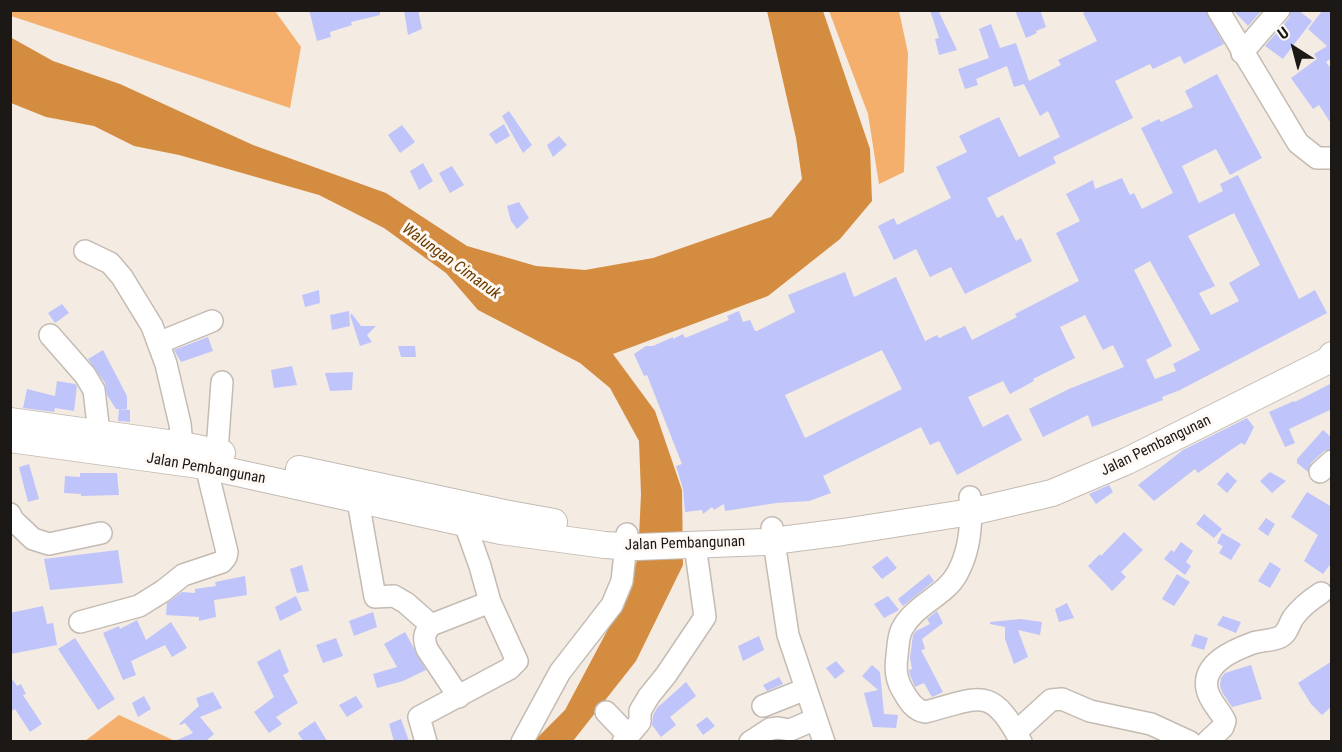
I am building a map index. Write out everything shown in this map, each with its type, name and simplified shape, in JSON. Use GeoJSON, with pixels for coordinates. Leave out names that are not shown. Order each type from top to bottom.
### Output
{"type":"FeatureCollection","features":[{"type":"Feature","properties":{"kind":"main road","name":"Jalan Pembangunan"},"geometry":{"type":"LineString","coordinates":[[10,421],[182,445],[210,456],[358,501],[501,531],[632,540],[689,540],[843,532],[971,505],[1052,493],[1127,461],[1329,355]]}},
{"type":"Feature","properties":{"kind":"main road","name":"Jalan Pembangunan"},"geometry":{"type":"LineString","coordinates":[[10,439],[210,456],[632,540]]}},
{"type":"Feature","properties":{"kind":"street"},"geometry":{"type":"LineString","coordinates":[[1218,10],[1298,143],[1317,158],[1332,158]]}},
{"type":"Feature","properties":{"kind":"street"},"geometry":{"type":"LineString","coordinates":[[1242,52],[1279,10]]}},
{"type":"Feature","properties":{"kind":"street"},"geometry":{"type":"LineString","coordinates":[[85,251],[110,263],[122,277],[152,326],[166,364],[180,424],[182,445]]}},
{"type":"Feature","properties":{"kind":"street"},"geometry":{"type":"LineString","coordinates":[[158,343],[212,321]]}},
{"type":"Feature","properties":{"kind":"street"},"geometry":{"type":"LineString","coordinates":[[50,335],[85,375],[94,390],[99,433]]}},
{"type":"Feature","properties":{"kind":"street"},"geometry":{"type":"LineString","coordinates":[[80,622],[139,606],[183,575],[222,562],[226,557],[210,456],[222,382]]}},
{"type":"Feature","properties":{"kind":"street"},"geometry":{"type":"LineString","coordinates":[[358,501],[375,597],[394,596],[406,603],[431,625]]}},
{"type":"Feature","properties":{"kind":"street"},"geometry":{"type":"LineString","coordinates":[[971,505],[970,532],[957,574],[902,628],[896,664],[898,682],[909,702],[918,710],[925,712],[971,698],[989,700],[1001,711],[1019,737],[1051,700],[1062,699],[1090,711],[1151,724],[1190,741]]}},
{"type":"Feature","properties":{"kind":"street"},"geometry":{"type":"LineString","coordinates":[[10,514],[33,539],[49,544],[101,534]]}},
{"type":"Feature","properties":{"kind":"street"},"geometry":{"type":"LineString","coordinates":[[426,741],[419,717],[509,669],[517,661],[490,602],[465,524]]}},
{"type":"Feature","properties":{"kind":"street"},"geometry":{"type":"LineString","coordinates":[[773,534],[788,635],[824,741]]}},
{"type":"Feature","properties":{"kind":"street"},"geometry":{"type":"LineString","coordinates":[[522,741],[560,672],[612,605],[622,581],[632,540]]}},
{"type":"Feature","properties":{"kind":"street"},"geometry":{"type":"LineString","coordinates":[[606,712],[626,739],[640,722],[640,711],[649,696],[705,617],[689,540]]}},
{"type":"Feature","properties":{"kind":"street"},"geometry":{"type":"LineString","coordinates":[[1208,741],[1225,721],[1207,691],[1206,682],[1215,664],[1222,658],[1254,643],[1280,637],[1286,632],[1292,619],[1305,603],[1328,590]]}},
{"type":"Feature","properties":{"kind":"street"},"geometry":{"type":"LineString","coordinates":[[459,697],[427,649],[424,641],[425,632],[431,625],[490,602]]}},
{"type":"Feature","properties":{"kind":"street"},"geometry":{"type":"LineString","coordinates":[[763,706],[806,689]]}},
{"type":"Feature","properties":{"kind":"street"},"geometry":{"type":"LineString","coordinates":[[750,741],[770,729],[790,730],[816,719]]}},
{"type":"Feature","properties":{"kind":"shaded area"},"geometry":{"type":"Polygon","coordinates":[[[11,10],[275,11],[301,47],[290,108],[11,16],[11,10]]]}},
{"type":"Feature","properties":{"kind":"shaded area"},"geometry":{"type":"Polygon","coordinates":[[[829,11],[899,11],[908,53],[904,172],[879,184],[868,114],[829,11]]]}},
{"type":"Feature","properties":{"kind":"shaded area"},"geometry":{"type":"Polygon","coordinates":[[[119,715],[175,741],[85,741],[119,715]]]}},
{"type":"Feature","properties":{"kind":"water","name":"Walungan Cimanuk"},"geometry":{"type":"Polygon","coordinates":[[[767,11],[823,11],[870,149],[872,201],[840,239],[768,296],[613,354],[655,411],[682,490],[683,565],[636,661],[573,741],[534,741],[565,710],[623,601],[638,558],[641,494],[639,441],[610,388],[580,363],[478,310],[446,273],[384,228],[319,195],[179,155],[134,146],[94,126],[46,117],[11,103],[10,37],[53,61],[120,84],[253,145],[386,193],[467,246],[536,266],[585,270],[653,258],[771,217],[802,179],[796,138],[767,11]]]}},
{"type":"Feature","properties":{"kind":"building"},"geometry":{"type":"Polygon","coordinates":[[[309,10],[380,10],[380,15],[351,22],[352,25],[330,32],[331,37],[317,41],[309,10]]]}},
{"type":"Feature","properties":{"kind":"building"},"geometry":{"type":"Polygon","coordinates":[[[404,10],[418,10],[422,29],[408,35],[404,10]]]}},
{"type":"Feature","properties":{"kind":"building"},"geometry":{"type":"Polygon","coordinates":[[[930,10],[938,10],[957,50],[939,55],[935,39],[939,38],[930,10]]]}},
{"type":"Feature","properties":{"kind":"building"},"geometry":{"type":"Polygon","coordinates":[[[1015,10],[1040,10],[1046,27],[1026,38],[1015,10]]]}},
{"type":"Feature","properties":{"kind":"building"},"geometry":{"type":"Polygon","coordinates":[[[1089,10],[1205,10],[1224,44],[1184,64],[1180,56],[1153,69],[1150,64],[1115,81],[1133,118],[1053,157],[1056,163],[987,198],[997,218],[1003,215],[1016,241],[1021,238],[1032,261],[965,294],[951,267],[930,277],[916,249],[894,260],[878,226],[894,218],[897,225],[951,198],[936,167],[967,152],[959,136],[999,117],[1019,157],[1060,137],[1048,111],[1040,116],[1024,84],[1014,87],[1007,66],[976,79],[978,85],[965,89],[958,69],[989,58],[979,29],[991,24],[1000,48],[1016,43],[1029,81],[1061,65],[1058,60],[1097,41],[1083,13],[1089,10]]]}},
{"type":"Feature","properties":{"kind":"building"},"geometry":{"type":"Polygon","coordinates":[[[1233,10],[1262,10],[1248,26],[1233,10]]]}},
{"type":"Feature","properties":{"kind":"building"},"geometry":{"type":"Polygon","coordinates":[[[1291,10],[1298,10],[1312,21],[1283,59],[1265,46],[1289,18],[1291,10]]]}},
{"type":"Feature","properties":{"kind":"building"},"geometry":{"type":"Polygon","coordinates":[[[1323,10],[1332,10],[1332,58],[1326,62],[1332,70],[1332,125],[1319,105],[1313,109],[1291,78],[1317,59],[1314,54],[1327,46],[1308,29],[1323,10]]]}},
{"type":"Feature","properties":{"kind":"building"},"geometry":{"type":"Polygon","coordinates":[[[1217,74],[1262,158],[1230,175],[1216,149],[1182,166],[1199,203],[1223,191],[1220,184],[1238,175],[1299,299],[1315,290],[1327,313],[1180,390],[1162,397],[1163,400],[1092,427],[1088,415],[1043,437],[1029,409],[1069,389],[1124,367],[1113,345],[1103,350],[1085,315],[1060,327],[1075,358],[1033,379],[1034,381],[1010,394],[1003,381],[968,397],[983,427],[1008,414],[1022,440],[957,475],[939,441],[930,445],[921,427],[823,476],[831,493],[809,501],[776,503],[725,511],[724,504],[714,510],[712,507],[703,514],[702,510],[685,512],[683,489],[676,466],[682,464],[647,375],[644,376],[634,354],[646,346],[653,346],[683,334],[685,338],[729,320],[727,316],[739,311],[743,322],[750,320],[757,331],[795,312],[788,295],[845,272],[854,297],[896,277],[925,341],[937,335],[939,338],[965,326],[972,340],[1017,317],[1015,314],[1079,281],[1056,233],[1080,221],[1066,194],[1093,180],[1095,189],[1122,178],[1130,195],[1134,193],[1142,209],[1173,193],[1141,128],[1159,119],[1161,122],[1193,107],[1185,91],[1217,74]],[[1234,213],[1188,236],[1215,286],[1199,293],[1211,315],[1239,301],[1229,283],[1260,265],[1234,213]],[[1150,261],[1134,270],[1172,346],[1146,360],[1155,379],[1176,371],[1173,364],[1200,350],[1150,261]],[[882,350],[785,395],[805,438],[902,389],[882,350]]]}},
{"type":"Feature","properties":{"kind":"building"},"geometry":{"type":"Polygon","coordinates":[[[509,111],[532,145],[523,153],[502,116],[509,111]]]}},
{"type":"Feature","properties":{"kind":"building"},"geometry":{"type":"Polygon","coordinates":[[[504,124],[510,136],[496,144],[489,134],[504,124]]]}},
{"type":"Feature","properties":{"kind":"building"},"geometry":{"type":"Polygon","coordinates":[[[402,125],[415,142],[400,153],[388,135],[402,125]]]}},
{"type":"Feature","properties":{"kind":"building"},"geometry":{"type":"Polygon","coordinates":[[[559,136],[567,145],[553,157],[547,145],[559,136]]]}},
{"type":"Feature","properties":{"kind":"building"},"geometry":{"type":"Polygon","coordinates":[[[423,163],[433,181],[419,190],[410,171],[423,163]]]}},
{"type":"Feature","properties":{"kind":"building"},"geometry":{"type":"Polygon","coordinates":[[[452,166],[464,185],[450,193],[439,173],[452,166]]]}},
{"type":"Feature","properties":{"kind":"building"},"geometry":{"type":"Polygon","coordinates":[[[519,202],[529,218],[517,229],[511,221],[507,206],[519,202]]]}},
{"type":"Feature","properties":{"kind":"building"},"geometry":{"type":"Polygon","coordinates":[[[319,290],[320,303],[305,307],[302,295],[319,290]]]}},
{"type":"Feature","properties":{"kind":"building"},"geometry":{"type":"Polygon","coordinates":[[[62,304],[69,313],[55,323],[48,313],[62,304]]]}},
{"type":"Feature","properties":{"kind":"building"},"geometry":{"type":"Polygon","coordinates":[[[349,311],[350,326],[332,330],[330,315],[349,311]]]}},
{"type":"Feature","properties":{"kind":"building"},"geometry":{"type":"Polygon","coordinates":[[[352,314],[361,326],[376,326],[367,335],[372,342],[360,346],[350,315],[352,314]]]}},
{"type":"Feature","properties":{"kind":"building"},"geometry":{"type":"Polygon","coordinates":[[[208,337],[213,351],[181,362],[174,350],[208,337]]]}},
{"type":"Feature","properties":{"kind":"building"},"geometry":{"type":"Polygon","coordinates":[[[398,346],[415,346],[416,357],[401,357],[398,346]]]}},
{"type":"Feature","properties":{"kind":"building"},"geometry":{"type":"Polygon","coordinates":[[[103,350],[127,396],[127,409],[116,409],[107,395],[105,383],[88,359],[103,350]]]}},
{"type":"Feature","properties":{"kind":"building"},"geometry":{"type":"Polygon","coordinates":[[[292,366],[297,385],[274,388],[271,370],[292,366]]]}},
{"type":"Feature","properties":{"kind":"building"},"geometry":{"type":"Polygon","coordinates":[[[353,372],[352,390],[330,391],[325,373],[353,372]]]}},
{"type":"Feature","properties":{"kind":"building"},"geometry":{"type":"Polygon","coordinates":[[[57,381],[77,386],[74,411],[55,408],[54,412],[23,408],[27,389],[55,396],[57,381]]]}},
{"type":"Feature","properties":{"kind":"building"},"geometry":{"type":"Polygon","coordinates":[[[1332,383],[1332,409],[1289,429],[1295,443],[1285,447],[1269,412],[1332,383]]]}},
{"type":"Feature","properties":{"kind":"building"},"geometry":{"type":"Polygon","coordinates":[[[119,409],[130,410],[130,422],[118,421],[119,409]]]}},
{"type":"Feature","properties":{"kind":"building"},"geometry":{"type":"Polygon","coordinates":[[[1247,418],[1254,427],[1245,445],[1241,443],[1198,473],[1195,469],[1154,501],[1138,485],[1183,450],[1247,418]]]}},
{"type":"Feature","properties":{"kind":"building"},"geometry":{"type":"Polygon","coordinates":[[[1323,430],[1332,438],[1332,449],[1324,451],[1311,463],[1308,472],[1297,463],[1297,459],[1323,430]]]}},
{"type":"Feature","properties":{"kind":"building"},"geometry":{"type":"Polygon","coordinates":[[[29,464],[39,499],[28,502],[19,467],[29,464]]]}},
{"type":"Feature","properties":{"kind":"building"},"geometry":{"type":"Polygon","coordinates":[[[1227,472],[1237,481],[1227,493],[1217,484],[1227,472]]]}},
{"type":"Feature","properties":{"kind":"building"},"geometry":{"type":"Polygon","coordinates":[[[1270,472],[1286,481],[1272,493],[1260,481],[1270,472]]]}},
{"type":"Feature","properties":{"kind":"building"},"geometry":{"type":"Polygon","coordinates":[[[80,473],[117,473],[119,495],[81,496],[81,494],[64,493],[65,476],[80,477],[80,473]]]}},
{"type":"Feature","properties":{"kind":"building"},"geometry":{"type":"Polygon","coordinates":[[[1109,485],[1113,492],[1096,504],[1089,494],[1109,485]]]}},
{"type":"Feature","properties":{"kind":"building"},"geometry":{"type":"Polygon","coordinates":[[[1307,492],[1332,507],[1332,562],[1323,574],[1304,561],[1318,535],[1291,517],[1307,492]]]}},
{"type":"Feature","properties":{"kind":"building"},"geometry":{"type":"Polygon","coordinates":[[[1204,514],[1222,529],[1214,538],[1196,524],[1204,514]]]}},
{"type":"Feature","properties":{"kind":"building"},"geometry":{"type":"Polygon","coordinates":[[[1266,518],[1275,524],[1268,536],[1258,529],[1266,518]]]}},
{"type":"Feature","properties":{"kind":"building"},"geometry":{"type":"Polygon","coordinates":[[[1124,532],[1143,550],[1121,572],[1126,577],[1112,591],[1088,566],[1124,532]]]}},
{"type":"Feature","properties":{"kind":"building"},"geometry":{"type":"Polygon","coordinates":[[[1222,533],[1241,544],[1231,560],[1219,553],[1223,546],[1217,543],[1222,533]]]}},
{"type":"Feature","properties":{"kind":"building"},"geometry":{"type":"Polygon","coordinates":[[[1181,542],[1193,551],[1186,562],[1191,566],[1185,575],[1164,559],[1171,550],[1174,552],[1181,542]]]}},
{"type":"Feature","properties":{"kind":"building"},"geometry":{"type":"Polygon","coordinates":[[[118,550],[123,583],[50,590],[44,559],[118,550]]]}},
{"type":"Feature","properties":{"kind":"building"},"geometry":{"type":"Polygon","coordinates":[[[887,556],[897,568],[882,579],[872,567],[887,556]]]}},
{"type":"Feature","properties":{"kind":"building"},"geometry":{"type":"Polygon","coordinates":[[[1270,562],[1281,569],[1270,588],[1258,581],[1270,562]]]}},
{"type":"Feature","properties":{"kind":"building"},"geometry":{"type":"Polygon","coordinates":[[[302,565],[309,591],[297,593],[290,569],[302,565]]]}},
{"type":"Feature","properties":{"kind":"building"},"geometry":{"type":"Polygon","coordinates":[[[929,574],[934,581],[903,606],[898,599],[929,574]]]}},
{"type":"Feature","properties":{"kind":"building"},"geometry":{"type":"Polygon","coordinates":[[[1177,574],[1190,582],[1174,606],[1162,599],[1177,574]]]}},
{"type":"Feature","properties":{"kind":"building"},"geometry":{"type":"Polygon","coordinates":[[[245,576],[247,595],[214,600],[216,617],[199,621],[199,617],[166,615],[167,603],[182,592],[195,593],[195,589],[216,586],[215,582],[245,576]]]}},
{"type":"Feature","properties":{"kind":"building"},"geometry":{"type":"Polygon","coordinates":[[[296,596],[302,610],[280,621],[275,607],[296,596]]]}},
{"type":"Feature","properties":{"kind":"building"},"geometry":{"type":"Polygon","coordinates":[[[888,596],[899,610],[884,618],[874,604],[888,596]]]}},
{"type":"Feature","properties":{"kind":"building"},"geometry":{"type":"Polygon","coordinates":[[[1067,603],[1074,618],[1059,622],[1055,609],[1067,603]]]}},
{"type":"Feature","properties":{"kind":"building"},"geometry":{"type":"Polygon","coordinates":[[[43,606],[47,624],[53,623],[57,645],[11,654],[10,613],[43,606]]]}},
{"type":"Feature","properties":{"kind":"building"},"geometry":{"type":"Polygon","coordinates":[[[937,611],[943,623],[922,639],[925,649],[921,650],[943,692],[932,697],[924,683],[915,687],[909,670],[912,669],[910,658],[913,635],[930,624],[927,619],[937,611]]]}},
{"type":"Feature","properties":{"kind":"building"},"geometry":{"type":"Polygon","coordinates":[[[373,612],[377,627],[354,636],[349,621],[373,612]]]}},
{"type":"Feature","properties":{"kind":"building"},"geometry":{"type":"Polygon","coordinates":[[[1223,616],[1241,622],[1236,633],[1217,625],[1223,616]]]}},
{"type":"Feature","properties":{"kind":"building"},"geometry":{"type":"Polygon","coordinates":[[[1021,619],[1042,622],[1040,635],[1018,630],[1028,657],[1014,664],[1005,639],[1005,627],[990,624],[990,622],[1021,619]]]}},
{"type":"Feature","properties":{"kind":"building"},"geometry":{"type":"Polygon","coordinates":[[[137,620],[146,640],[171,622],[187,648],[172,657],[165,645],[131,661],[136,675],[123,680],[103,633],[119,626],[120,629],[137,620]]]}},
{"type":"Feature","properties":{"kind":"building"},"geometry":{"type":"Polygon","coordinates":[[[405,632],[426,670],[403,681],[377,688],[373,674],[397,667],[384,644],[405,632]]]}},
{"type":"Feature","properties":{"kind":"building"},"geometry":{"type":"Polygon","coordinates":[[[1195,634],[1208,638],[1204,650],[1191,646],[1195,634]]]}},
{"type":"Feature","properties":{"kind":"building"},"geometry":{"type":"Polygon","coordinates":[[[759,636],[764,650],[743,661],[738,646],[759,636]]]}},
{"type":"Feature","properties":{"kind":"building"},"geometry":{"type":"Polygon","coordinates":[[[75,638],[115,699],[98,710],[58,649],[75,638]]]}},
{"type":"Feature","properties":{"kind":"building"},"geometry":{"type":"Polygon","coordinates":[[[336,638],[343,656],[323,663],[316,645],[336,638]]]}},
{"type":"Feature","properties":{"kind":"building"},"geometry":{"type":"Polygon","coordinates":[[[280,649],[289,672],[283,675],[298,703],[276,717],[282,724],[269,733],[254,712],[274,697],[257,662],[280,649]]]}},
{"type":"Feature","properties":{"kind":"building"},"geometry":{"type":"Polygon","coordinates":[[[836,661],[845,671],[835,679],[826,668],[836,661]]]}},
{"type":"Feature","properties":{"kind":"building"},"geometry":{"type":"Polygon","coordinates":[[[1332,661],[1332,706],[1322,715],[1311,704],[1298,683],[1332,661]]]}},
{"type":"Feature","properties":{"kind":"building"},"geometry":{"type":"Polygon","coordinates":[[[872,665],[880,672],[884,714],[898,715],[896,728],[873,727],[864,693],[878,690],[862,676],[872,665]]]}},
{"type":"Feature","properties":{"kind":"building"},"geometry":{"type":"Polygon","coordinates":[[[1251,665],[1262,699],[1232,707],[1222,692],[1221,678],[1225,673],[1251,665]]]}},
{"type":"Feature","properties":{"kind":"building"},"geometry":{"type":"Polygon","coordinates":[[[10,676],[17,686],[21,684],[26,694],[23,695],[42,724],[30,732],[15,709],[10,712],[10,676]]]}},
{"type":"Feature","properties":{"kind":"building"},"geometry":{"type":"Polygon","coordinates":[[[779,677],[783,684],[767,691],[763,685],[779,677]]]}},
{"type":"Feature","properties":{"kind":"building"},"geometry":{"type":"Polygon","coordinates":[[[686,682],[696,696],[670,717],[676,725],[661,737],[652,725],[653,715],[658,707],[686,682]]]}},
{"type":"Feature","properties":{"kind":"building"},"geometry":{"type":"Polygon","coordinates":[[[213,692],[222,708],[200,717],[214,734],[206,741],[175,741],[193,733],[185,723],[179,724],[199,706],[196,698],[213,692]]]}},
{"type":"Feature","properties":{"kind":"building"},"geometry":{"type":"Polygon","coordinates":[[[144,696],[151,709],[138,717],[132,703],[144,696]]]}},
{"type":"Feature","properties":{"kind":"building"},"geometry":{"type":"Polygon","coordinates":[[[356,696],[363,707],[347,717],[339,705],[356,696]]]}},
{"type":"Feature","properties":{"kind":"building"},"geometry":{"type":"Polygon","coordinates":[[[707,717],[715,726],[703,735],[696,725],[707,717]]]}},
{"type":"Feature","properties":{"kind":"building"},"geometry":{"type":"Polygon","coordinates":[[[401,719],[409,741],[394,741],[389,724],[401,719]]]}},
{"type":"Feature","properties":{"kind":"building"},"geometry":{"type":"Polygon","coordinates":[[[315,721],[327,741],[303,741],[298,733],[315,721]]]}}]}
